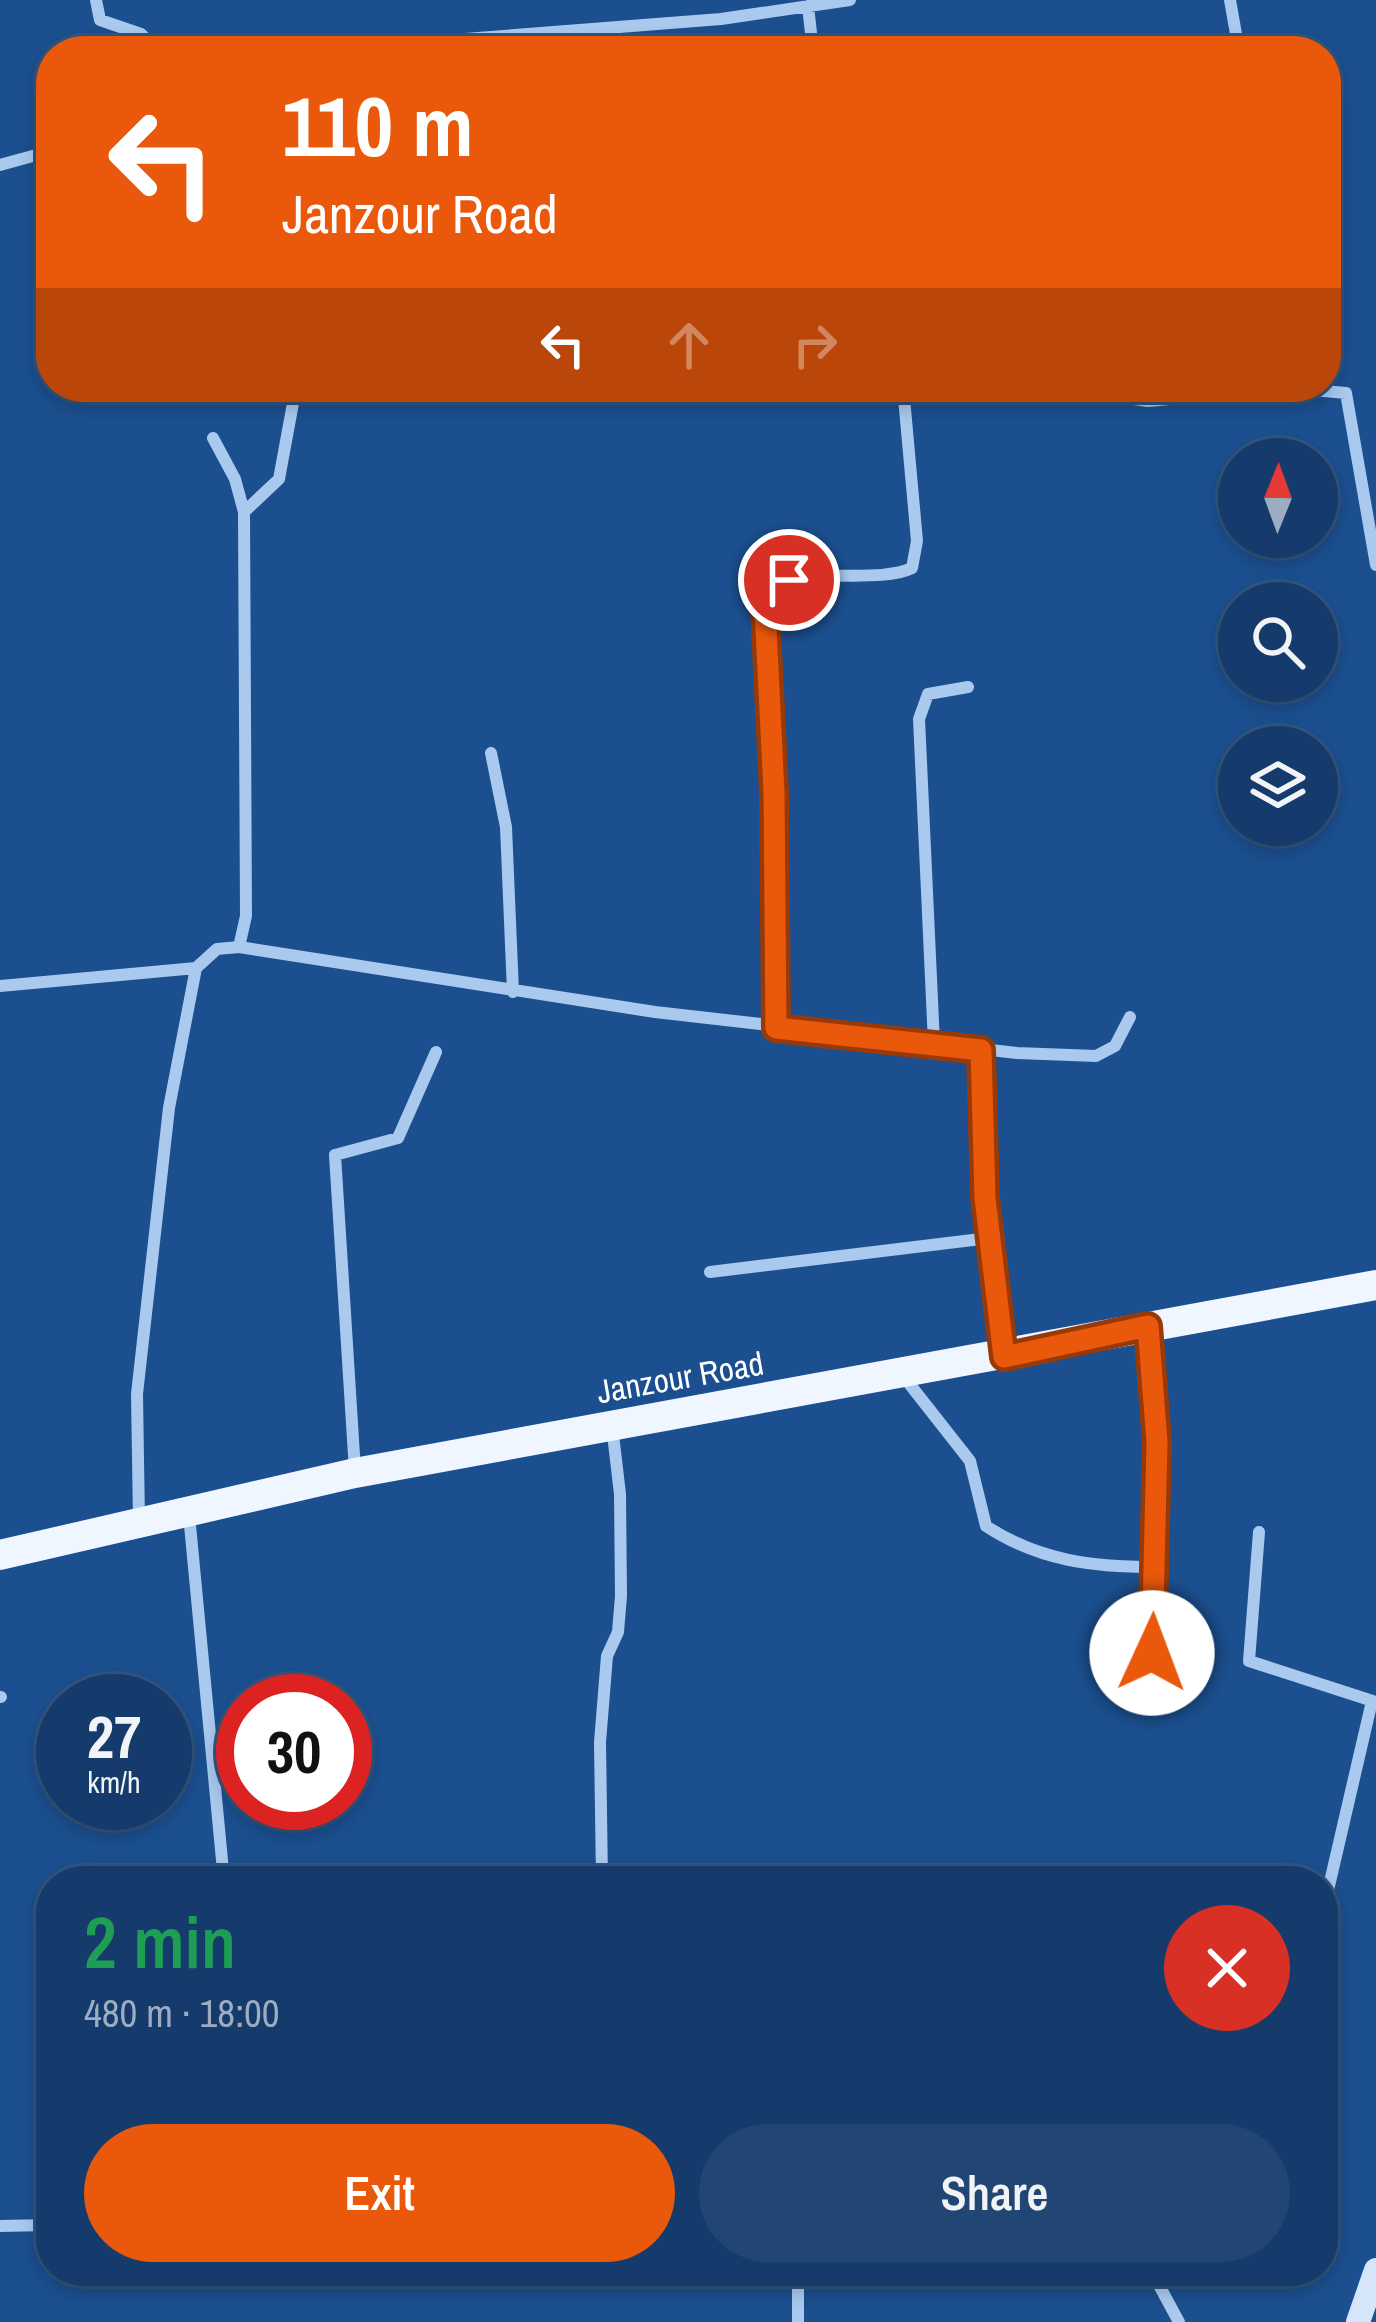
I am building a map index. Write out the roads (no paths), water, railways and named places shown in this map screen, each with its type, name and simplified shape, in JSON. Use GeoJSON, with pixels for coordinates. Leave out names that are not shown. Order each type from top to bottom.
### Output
{"type":"FeatureCollection","features":[{"type":"Feature","properties":{"kind":"main road","name":"Janzour Road"},"geometry":{"type":"LineString","coordinates":[[0,1555],[355,1473],[904,1376],[1376,1285]]}},
{"type":"Feature","properties":{"kind":"street"},"geometry":{"type":"LineString","coordinates":[[96,0],[100,20],[143,36]]}},
{"type":"Feature","properties":{"kind":"street"},"geometry":{"type":"LineString","coordinates":[[503,36],[721,19],[850,0]]}},
{"type":"Feature","properties":{"kind":"street"},"geometry":{"type":"LineString","coordinates":[[1230,0],[1236,36]]}},
{"type":"Feature","properties":{"kind":"street"},"geometry":{"type":"LineString","coordinates":[[808,6],[811,36]]}},
{"type":"Feature","properties":{"kind":"street"},"geometry":{"type":"LineString","coordinates":[[0,164],[36,156]]}},
{"type":"Feature","properties":{"kind":"street"},"geometry":{"type":"LineString","coordinates":[[1341,393],[1346,393],[1376,565]]}},
{"type":"Feature","properties":{"kind":"street"},"geometry":{"type":"LineString","coordinates":[[244,512],[279,478],[293,402]]}},
{"type":"Feature","properties":{"kind":"street"},"geometry":{"type":"LineString","coordinates":[[776,1028],[774,781],[765,608],[772,591],[789,580],[885,576],[912,568],[916,541],[904,402]]}},
{"type":"Feature","properties":{"kind":"street"},"geometry":{"type":"LineString","coordinates":[[213,438],[236,479],[244,512],[248,816],[246,916],[239,947]]}},
{"type":"Feature","properties":{"kind":"street"},"geometry":{"type":"LineString","coordinates":[[934,1043],[919,718],[928,694],[968,687]]}},
{"type":"Feature","properties":{"kind":"street"},"geometry":{"type":"LineString","coordinates":[[491,753],[506,826],[512,992]]}},
{"type":"Feature","properties":{"kind":"street"},"geometry":{"type":"LineString","coordinates":[[0,986],[196,968],[217,950],[239,947],[512,992],[981,1050],[1096,1056],[1114,1046],[1130,1017]]}},
{"type":"Feature","properties":{"kind":"street"},"geometry":{"type":"LineString","coordinates":[[139,1523],[137,1394],[144,1310],[163,1148],[196,968]]}},
{"type":"Feature","properties":{"kind":"street"},"geometry":{"type":"LineString","coordinates":[[981,1050],[989,1238],[1004,1357]]}},
{"type":"Feature","properties":{"kind":"street"},"geometry":{"type":"LineString","coordinates":[[355,1473],[335,1155],[398,1138],[436,1052]]}},
{"type":"Feature","properties":{"kind":"street"},"geometry":{"type":"LineString","coordinates":[[710,1272],[989,1238]]}},
{"type":"Feature","properties":{"kind":"street"},"geometry":{"type":"LineString","coordinates":[[1148,1326],[1157,1442],[1152,1653]]}},
{"type":"Feature","properties":{"kind":"street"},"geometry":{"type":"LineString","coordinates":[[904,1376],[970,1461],[986,1526],[1038,1553],[1070,1562],[1155,1567]]}},
{"type":"Feature","properties":{"kind":"street"},"geometry":{"type":"LineString","coordinates":[[602,1866],[600,1742],[607,1655],[618,1632],[621,1596],[620,1493],[611,1425]]}},
{"type":"Feature","properties":{"kind":"street"},"geometry":{"type":"LineString","coordinates":[[189,1513],[223,1866]]}},
{"type":"Feature","properties":{"kind":"street"},"geometry":{"type":"LineString","coordinates":[[1259,1532],[1250,1661],[1374,1702],[1334,1866]]}},
{"type":"Feature","properties":{"kind":"street"},"geometry":{"type":"LineString","coordinates":[[0,2226],[36,2225]]}},
{"type":"Feature","properties":{"kind":"street"},"geometry":{"type":"LineString","coordinates":[[1358,2322],[1376,2270]]}},
{"type":"Feature","properties":{"kind":"street"},"geometry":{"type":"LineString","coordinates":[[798,2286],[798,2322]]}},
{"type":"Feature","properties":{"kind":"street"},"geometry":{"type":"LineString","coordinates":[[1160,2287],[1179,2322]]}}]}
